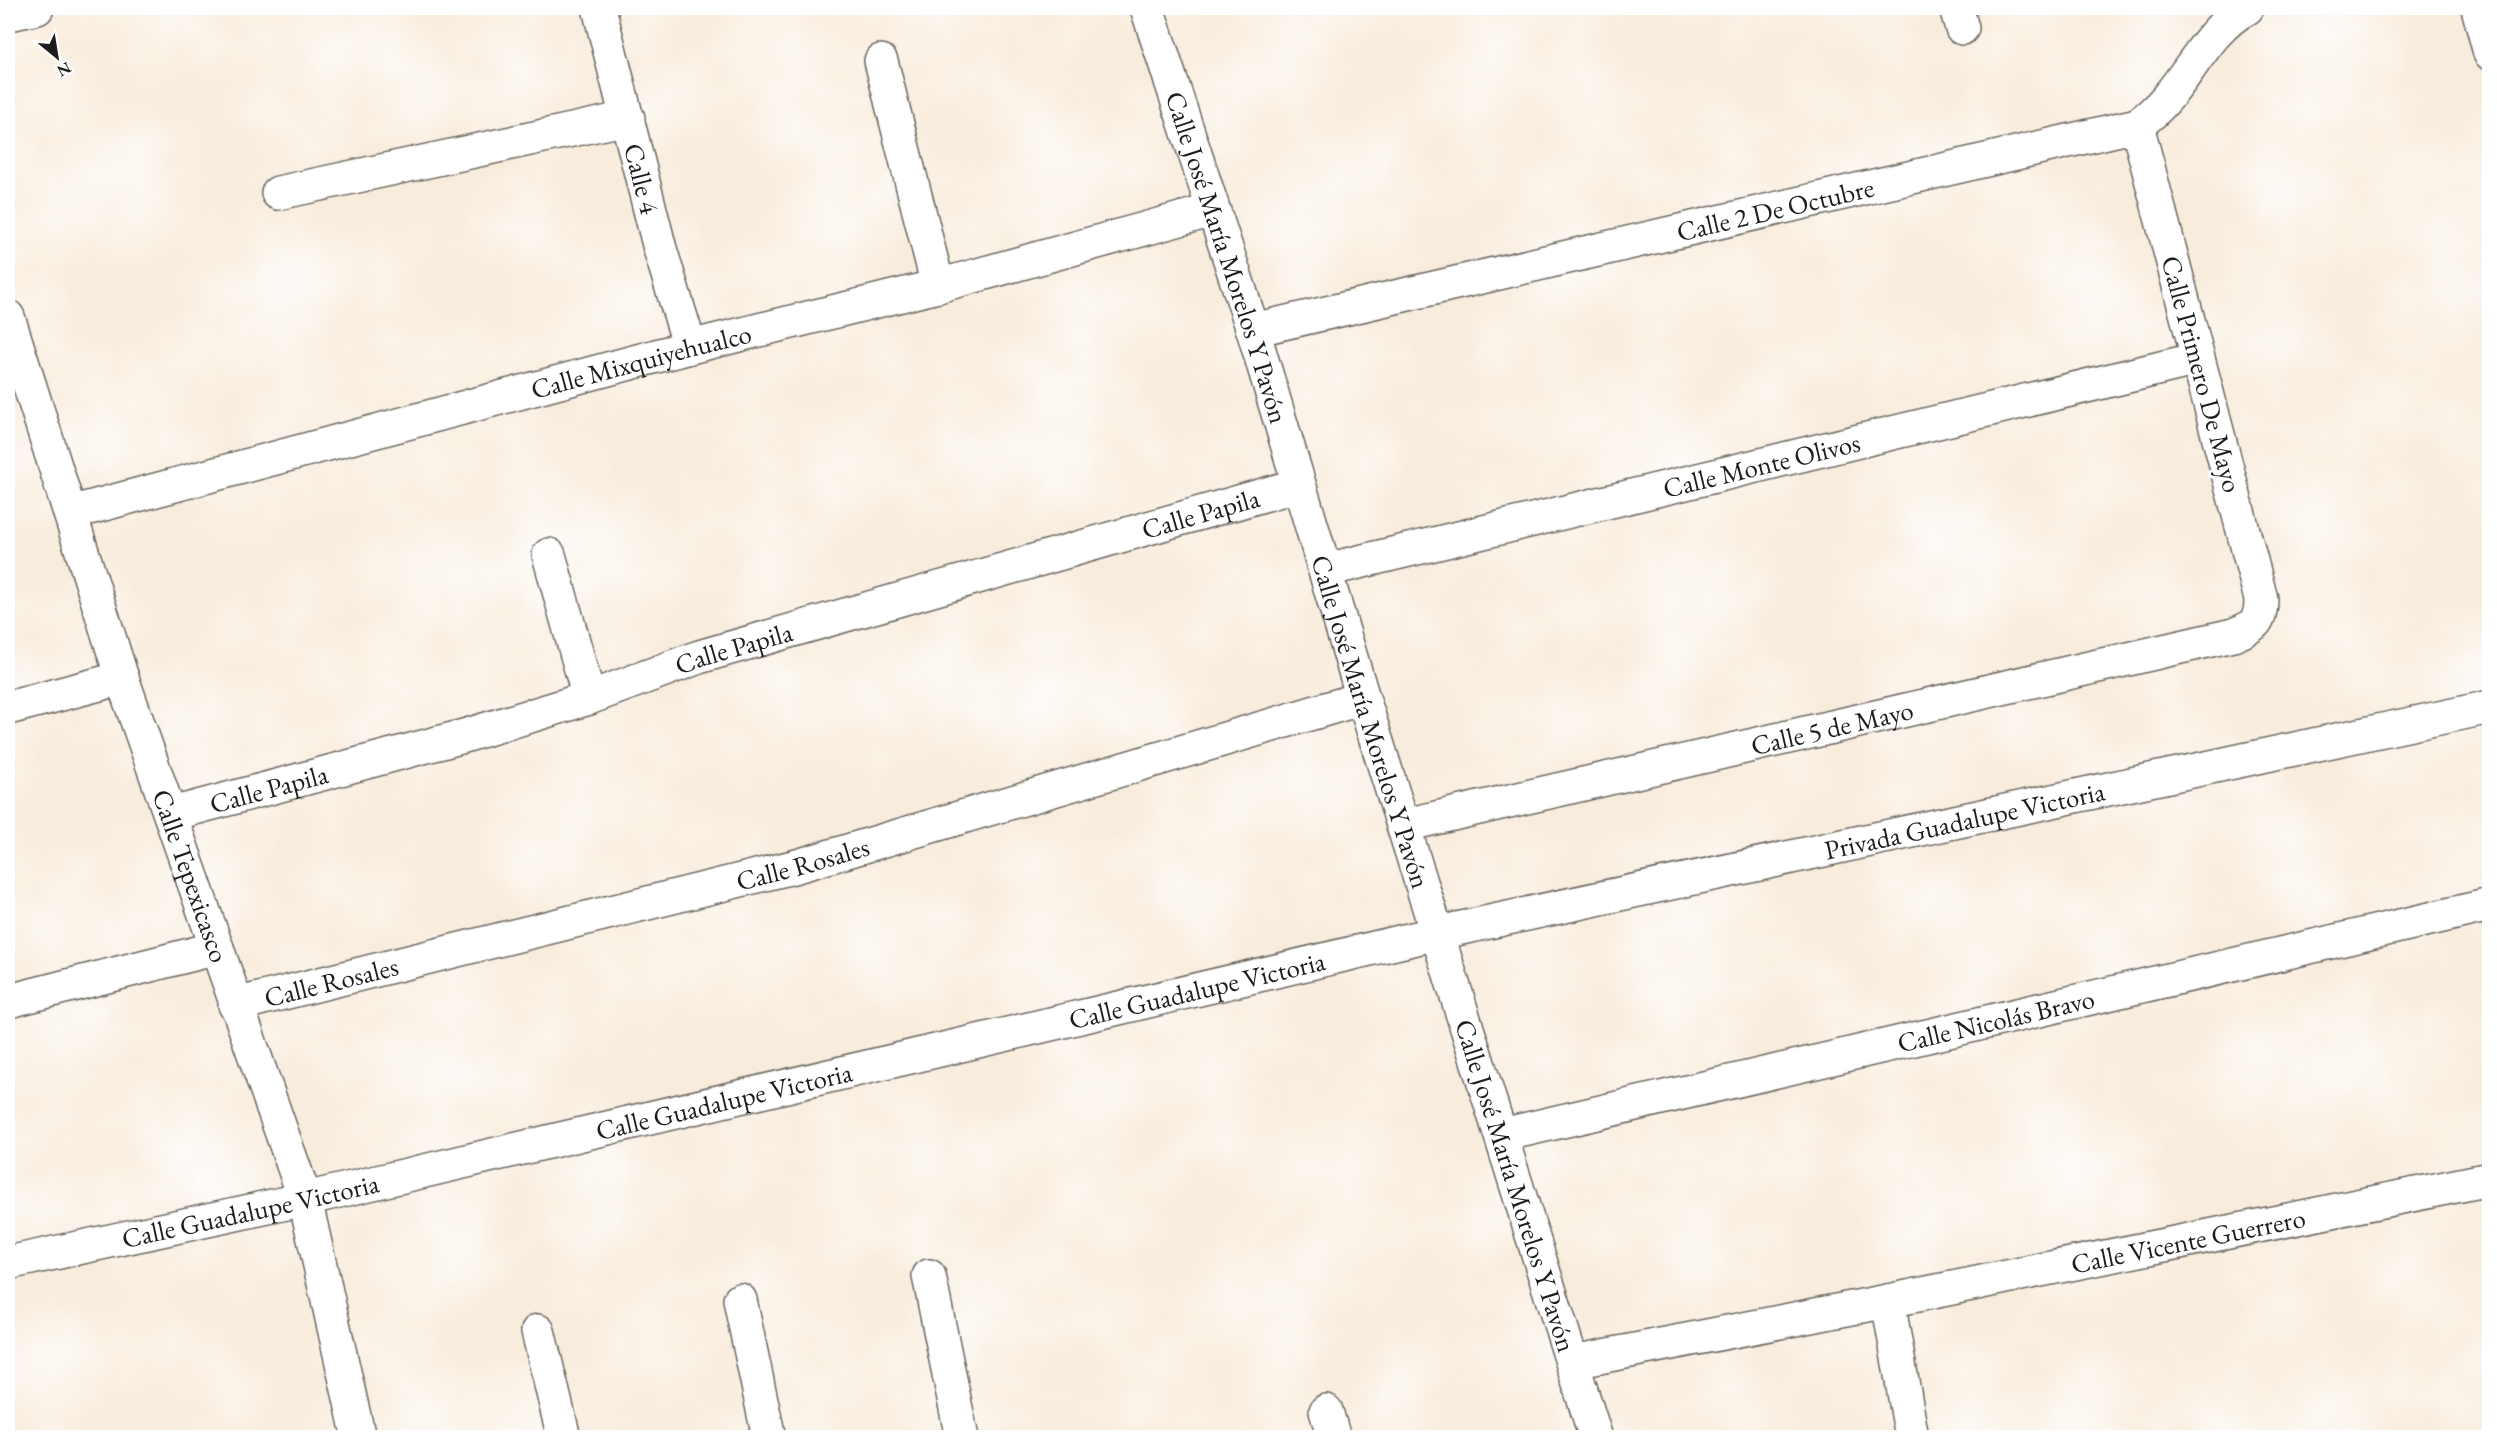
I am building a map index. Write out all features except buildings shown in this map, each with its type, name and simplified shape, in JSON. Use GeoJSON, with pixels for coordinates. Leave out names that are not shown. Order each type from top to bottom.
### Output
{"type":"FeatureCollection","features":[{"type":"Feature","properties":{"kind":"street"},"geometry":{"type":"LineString","coordinates":[[8,14],[37,8]]}},
{"type":"Feature","properties":{"kind":"street","name":"Calle 4"},"geometry":{"type":"LineString","coordinates":[[599,8],[660,249],[690,347]]}},
{"type":"Feature","properties":{"kind":"street","name":"Calle José María Morelos Y Pavón"},"geometry":{"type":"LineString","coordinates":[[1147,8],[1253,330],[1363,698],[1405,825],[1596,1437]]}},
{"type":"Feature","properties":{"kind":"street"},"geometry":{"type":"LineString","coordinates":[[2478,8],[2490,53]]}},
{"type":"Feature","properties":{"kind":"street","name":"Calle 2 De Octubre"},"geometry":{"type":"LineString","coordinates":[[1253,330],[2137,125],[2153,114],[2173,93],[2234,10]]}},
{"type":"Feature","properties":{"kind":"street"},"geometry":{"type":"LineString","coordinates":[[881,61],[938,286]]}},
{"type":"Feature","properties":{"kind":"street"},"geometry":{"type":"LineString","coordinates":[[278,193],[628,118]]}},
{"type":"Feature","properties":{"kind":"street","name":"Calle Primero De Mayo"},"geometry":{"type":"LineString","coordinates":[[2137,125],[2261,599],[2261,613],[2255,623]]}},
{"type":"Feature","properties":{"kind":"street","name":"Calle Mixquiyehualco"},"geometry":{"type":"LineString","coordinates":[[70,513],[690,347],[938,286],[1213,210]]}},
{"type":"Feature","properties":{"kind":"street","name":"Calle Tepexicasco"},"geometry":{"type":"LineString","coordinates":[[8,323],[122,678],[172,814],[235,1005],[304,1199],[359,1437]]}},
{"type":"Feature","properties":{"kind":"street","name":"Calle Monte Olivos"},"geometry":{"type":"LineString","coordinates":[[1326,570],[2198,359]]}},
{"type":"Feature","properties":{"kind":"street","name":"Calle Papila"},"geometry":{"type":"LineString","coordinates":[[172,814],[464,736],[589,698],[699,657],[1298,485]]}},
{"type":"Feature","properties":{"kind":"street"},"geometry":{"type":"LineString","coordinates":[[549,555],[589,698]]}},
{"type":"Feature","properties":{"kind":"street","name":"Calle 5 de Mayo"},"geometry":{"type":"LineString","coordinates":[[1405,825],[2233,635],[2246,630],[2255,623]]}},
{"type":"Feature","properties":{"kind":"street"},"geometry":{"type":"LineString","coordinates":[[8,708],[122,678]]}},
{"type":"Feature","properties":{"kind":"street","name":"Calle Rosales"},"geometry":{"type":"LineString","coordinates":[[235,1005],[797,866],[1363,698]]}},
{"type":"Feature","properties":{"kind":"street","name":"Privada Guadalupe Victoria"},"geometry":{"type":"LineString","coordinates":[[1438,933],[2490,708]]}},
{"type":"Feature","properties":{"kind":"street","name":"Calle Nicolás Bravo"},"geometry":{"type":"LineString","coordinates":[[1502,1135],[2490,905]]}},
{"type":"Feature","properties":{"kind":"street","name":"Calle Guadalupe Victoria"},"geometry":{"type":"LineString","coordinates":[[8,1263],[304,1199],[1438,933]]}},
{"type":"Feature","properties":{"kind":"street"},"geometry":{"type":"LineString","coordinates":[[9,1001],[217,948]]}},
{"type":"Feature","properties":{"kind":"street","name":"Calle Vicente Guerrero"},"geometry":{"type":"LineString","coordinates":[[1573,1362],[1888,1301],[2490,1179]]}},
{"type":"Feature","properties":{"kind":"street"},"geometry":{"type":"LineString","coordinates":[[929,1276],[962,1437]]}},
{"type":"Feature","properties":{"kind":"street"},"geometry":{"type":"LineString","coordinates":[[740,1300],[769,1437]]}},
{"type":"Feature","properties":{"kind":"street"},"geometry":{"type":"LineString","coordinates":[[1888,1301],[1912,1437]]}},
{"type":"Feature","properties":{"kind":"street"},"geometry":{"type":"LineString","coordinates":[[538,1331],[564,1437]]}}]}
